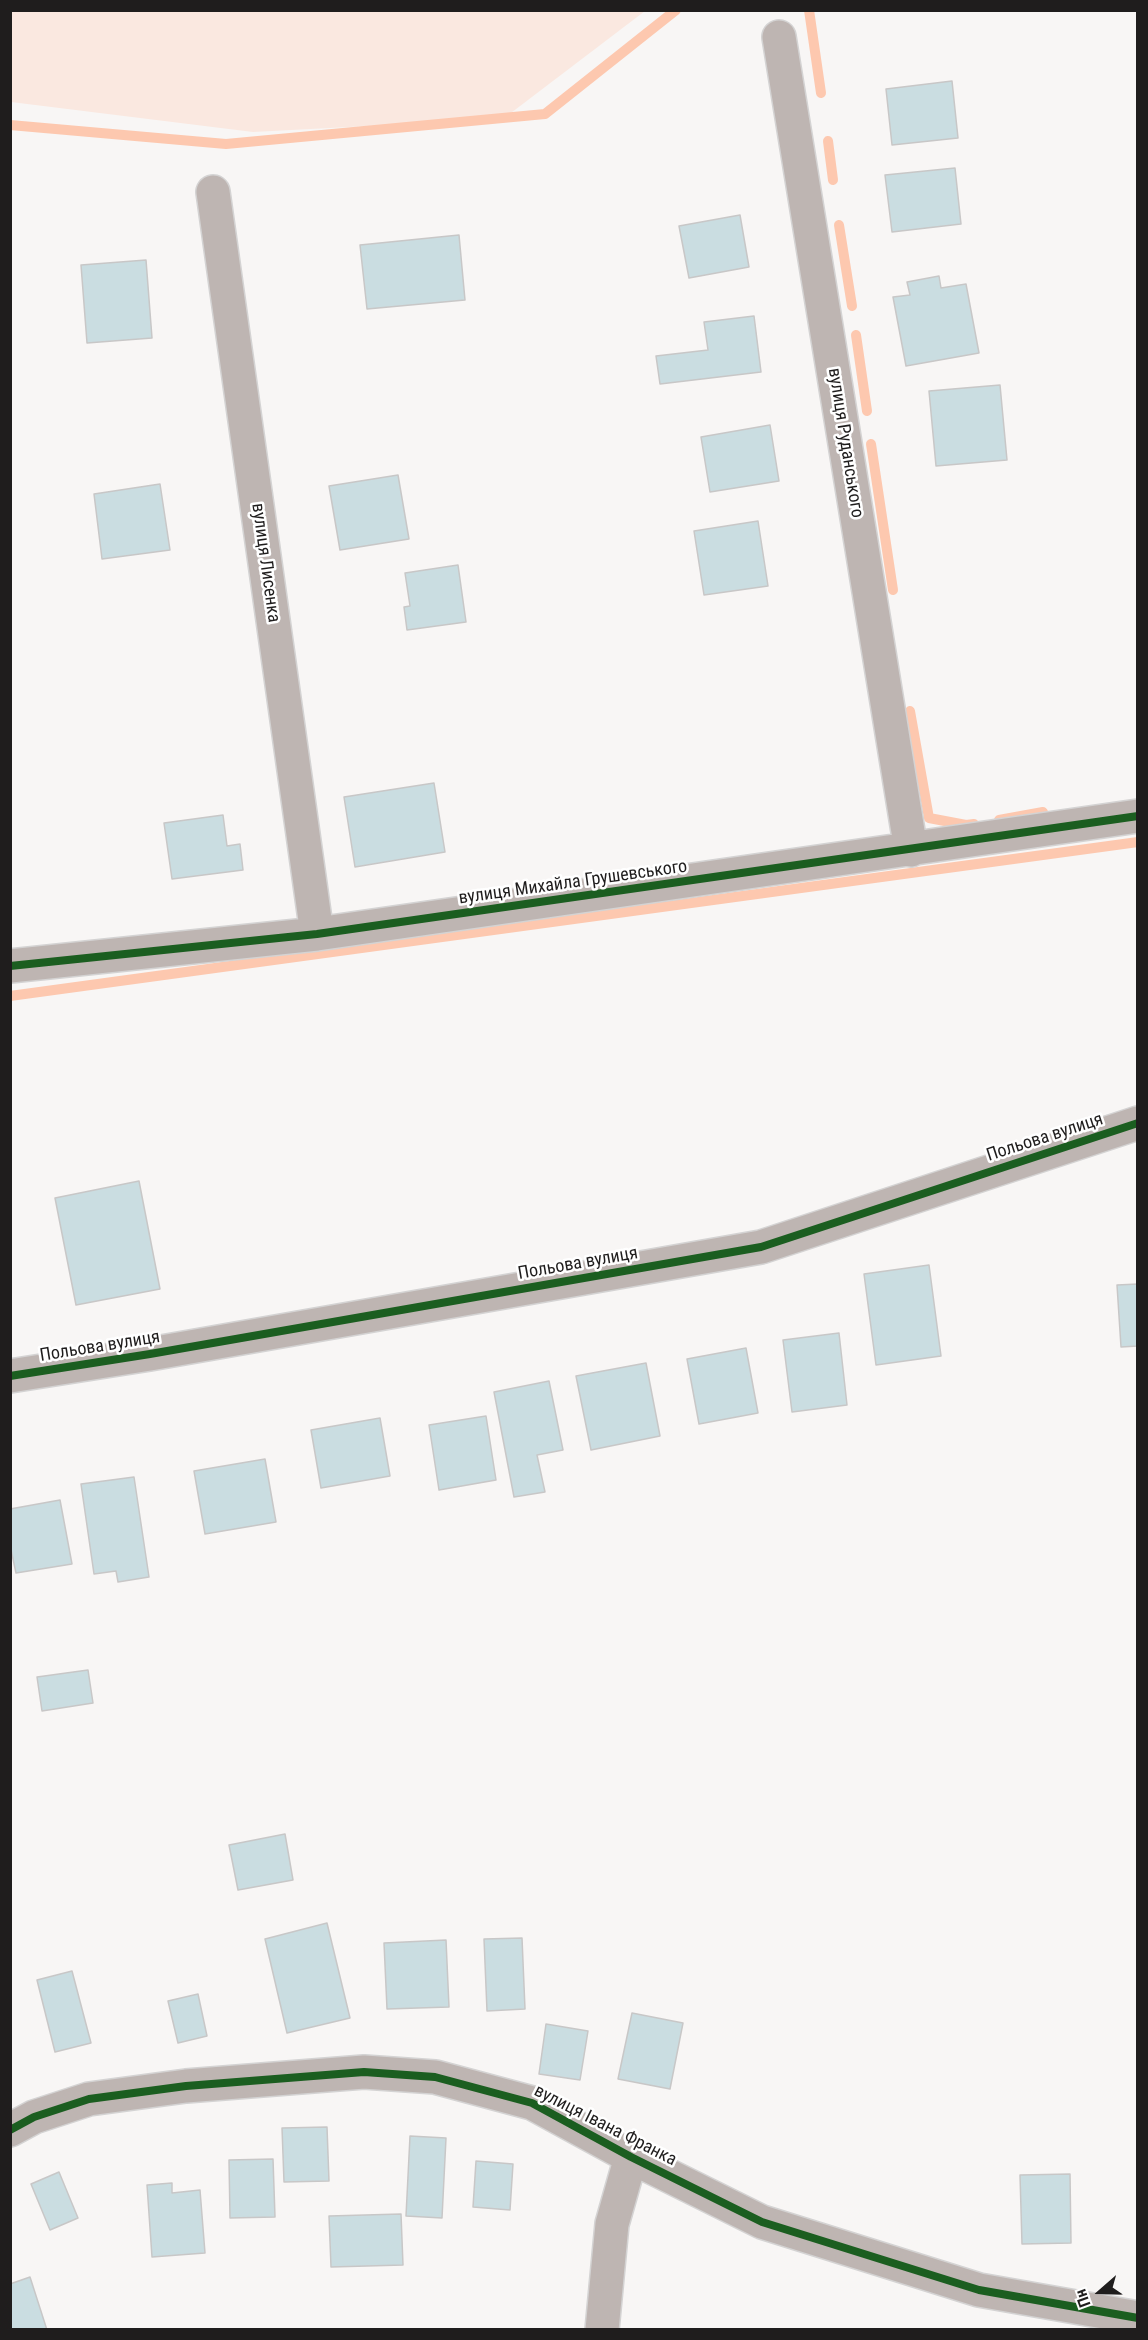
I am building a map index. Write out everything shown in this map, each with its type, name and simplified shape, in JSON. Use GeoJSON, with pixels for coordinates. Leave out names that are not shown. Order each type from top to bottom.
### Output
{"type":"FeatureCollection","features":[{"type":"Feature","properties":{"kind":"street","name":"вулиця Руданського"},"geometry":{"type":"LineString","coordinates":[[779,37],[911,850]]}},
{"type":"Feature","properties":{"kind":"street","name":"вулиця Лисенка"},"geometry":{"type":"LineString","coordinates":[[213,192],[317,934]]}},
{"type":"Feature","properties":{"kind":"street","name":"вулиця Михайла Грушевського"},"geometry":{"type":"LineString","coordinates":[[10,966],[317,934],[1137,816]]}},
{"type":"Feature","properties":{"kind":"street","name":"Польова вулиця"},"geometry":{"type":"LineString","coordinates":[[10,1376],[162,1352],[761,1247],[1137,1123]]}},
{"type":"Feature","properties":{"kind":"street","name":"вулиця Івана Франка"},"geometry":{"type":"LineString","coordinates":[[10,2130],[34,2117],[89,2099],[186,2086],[364,2072],[435,2077],[532,2103],[631,2157],[762,2223],[979,2290],[1137,2318]]}},
{"type":"Feature","properties":{"kind":"street"},"geometry":{"type":"LineString","coordinates":[[602,2330],[612,2224],[631,2157]]}},
{"type":"Feature","properties":{"kind":"shaded area"},"geometry":{"type":"Polygon","coordinates":[[[11,10],[645,11],[503,119],[253,132],[11,102],[11,10]]]}},
{"type":"Feature","properties":{"kind":"building"},"geometry":{"type":"Polygon","coordinates":[[[952,81],[958,138],[892,145],[886,89],[952,81]]]}},
{"type":"Feature","properties":{"kind":"building"},"geometry":{"type":"Polygon","coordinates":[[[955,168],[961,224],[892,232],[885,175],[955,168]]]}},
{"type":"Feature","properties":{"kind":"building"},"geometry":{"type":"Polygon","coordinates":[[[740,215],[749,267],[689,278],[679,226],[740,215]]]}},
{"type":"Feature","properties":{"kind":"building"},"geometry":{"type":"Polygon","coordinates":[[[459,235],[465,300],[367,309],[360,245],[459,235]]]}},
{"type":"Feature","properties":{"kind":"building"},"geometry":{"type":"Polygon","coordinates":[[[146,260],[152,338],[87,343],[81,265],[146,260]]]}},
{"type":"Feature","properties":{"kind":"building"},"geometry":{"type":"Polygon","coordinates":[[[939,276],[941,288],[966,284],[979,353],[906,366],[893,297],[910,295],[907,282],[939,276]]]}},
{"type":"Feature","properties":{"kind":"building"},"geometry":{"type":"Polygon","coordinates":[[[754,316],[761,372],[660,384],[656,356],[708,350],[704,322],[754,316]]]}},
{"type":"Feature","properties":{"kind":"building"},"geometry":{"type":"Polygon","coordinates":[[[1000,385],[1007,460],[936,466],[929,391],[1000,385]]]}},
{"type":"Feature","properties":{"kind":"building"},"geometry":{"type":"Polygon","coordinates":[[[770,425],[779,481],[710,492],[701,437],[770,425]]]}},
{"type":"Feature","properties":{"kind":"building"},"geometry":{"type":"Polygon","coordinates":[[[398,475],[409,539],[340,550],[329,486],[398,475]]]}},
{"type":"Feature","properties":{"kind":"building"},"geometry":{"type":"Polygon","coordinates":[[[160,484],[170,550],[102,559],[94,494],[160,484]]]}},
{"type":"Feature","properties":{"kind":"building"},"geometry":{"type":"Polygon","coordinates":[[[758,521],[768,586],[704,595],[694,531],[758,521]]]}},
{"type":"Feature","properties":{"kind":"building"},"geometry":{"type":"Polygon","coordinates":[[[458,565],[466,622],[407,630],[404,607],[410,606],[405,573],[458,565]]]}},
{"type":"Feature","properties":{"kind":"building"},"geometry":{"type":"Polygon","coordinates":[[[434,783],[445,852],[355,867],[344,797],[434,783]]]}},
{"type":"Feature","properties":{"kind":"building"},"geometry":{"type":"Polygon","coordinates":[[[223,815],[227,846],[240,844],[243,870],[172,879],[164,823],[223,815]]]}},
{"type":"Feature","properties":{"kind":"building"},"geometry":{"type":"Polygon","coordinates":[[[139,1181],[160,1289],[76,1305],[55,1198],[139,1181]]]}},
{"type":"Feature","properties":{"kind":"building"},"geometry":{"type":"Polygon","coordinates":[[[929,1265],[941,1356],[876,1365],[864,1274],[929,1265]]]}},
{"type":"Feature","properties":{"kind":"building"},"geometry":{"type":"Polygon","coordinates":[[[1138,1284],[1138,1346],[1121,1347],[1117,1285],[1138,1284]]]}},
{"type":"Feature","properties":{"kind":"building"},"geometry":{"type":"Polygon","coordinates":[[[839,1333],[847,1405],[792,1412],[783,1340],[839,1333]]]}},
{"type":"Feature","properties":{"kind":"building"},"geometry":{"type":"Polygon","coordinates":[[[746,1348],[758,1413],[699,1424],[687,1359],[746,1348]]]}},
{"type":"Feature","properties":{"kind":"building"},"geometry":{"type":"Polygon","coordinates":[[[646,1363],[660,1436],[591,1450],[576,1376],[646,1363]]]}},
{"type":"Feature","properties":{"kind":"building"},"geometry":{"type":"Polygon","coordinates":[[[549,1381],[563,1450],[537,1455],[545,1492],[514,1497],[494,1392],[549,1381]]]}},
{"type":"Feature","properties":{"kind":"building"},"geometry":{"type":"Polygon","coordinates":[[[486,1416],[496,1480],[439,1490],[429,1425],[486,1416]]]}},
{"type":"Feature","properties":{"kind":"building"},"geometry":{"type":"Polygon","coordinates":[[[380,1418],[390,1476],[321,1488],[311,1430],[380,1418]]]}},
{"type":"Feature","properties":{"kind":"building"},"geometry":{"type":"Polygon","coordinates":[[[265,1459],[276,1522],[205,1534],[194,1471],[265,1459]]]}},
{"type":"Feature","properties":{"kind":"building"},"geometry":{"type":"Polygon","coordinates":[[[134,1477],[149,1577],[118,1582],[116,1571],[94,1574],[81,1484],[134,1477]]]}},
{"type":"Feature","properties":{"kind":"building"},"geometry":{"type":"Polygon","coordinates":[[[60,1500],[72,1564],[16,1573],[10,1545],[10,1509],[60,1500]]]}},
{"type":"Feature","properties":{"kind":"building"},"geometry":{"type":"Polygon","coordinates":[[[88,1670],[93,1703],[42,1711],[37,1677],[88,1670]]]}},
{"type":"Feature","properties":{"kind":"building"},"geometry":{"type":"Polygon","coordinates":[[[285,1834],[293,1880],[238,1890],[229,1845],[285,1834]]]}},
{"type":"Feature","properties":{"kind":"building"},"geometry":{"type":"Polygon","coordinates":[[[327,1923],[350,2018],[287,2033],[265,1939],[327,1923]]]}},
{"type":"Feature","properties":{"kind":"building"},"geometry":{"type":"Polygon","coordinates":[[[522,1938],[525,2009],[487,2011],[484,1939],[522,1938]]]}},
{"type":"Feature","properties":{"kind":"building"},"geometry":{"type":"Polygon","coordinates":[[[446,1940],[449,2007],[387,2009],[384,1943],[446,1940]]]}},
{"type":"Feature","properties":{"kind":"building"},"geometry":{"type":"Polygon","coordinates":[[[72,1971],[91,2043],[55,2052],[37,1980],[72,1971]]]}},
{"type":"Feature","properties":{"kind":"building"},"geometry":{"type":"Polygon","coordinates":[[[198,1994],[207,2036],[178,2043],[168,2001],[198,1994]]]}},
{"type":"Feature","properties":{"kind":"building"},"geometry":{"type":"Polygon","coordinates":[[[632,2013],[683,2023],[670,2089],[618,2079],[632,2013]]]}},
{"type":"Feature","properties":{"kind":"building"},"geometry":{"type":"Polygon","coordinates":[[[546,2024],[588,2031],[580,2080],[539,2074],[546,2024]]]}},
{"type":"Feature","properties":{"kind":"building"},"geometry":{"type":"Polygon","coordinates":[[[327,2127],[329,2181],[284,2182],[282,2128],[327,2127]]]}},
{"type":"Feature","properties":{"kind":"building"},"geometry":{"type":"Polygon","coordinates":[[[410,2136],[446,2138],[442,2218],[406,2216],[410,2136]]]}},
{"type":"Feature","properties":{"kind":"building"},"geometry":{"type":"Polygon","coordinates":[[[273,2159],[275,2217],[230,2218],[229,2160],[273,2159]]]}},
{"type":"Feature","properties":{"kind":"building"},"geometry":{"type":"Polygon","coordinates":[[[476,2161],[513,2164],[510,2210],[473,2207],[476,2161]]]}},
{"type":"Feature","properties":{"kind":"building"},"geometry":{"type":"Polygon","coordinates":[[[59,2172],[78,2218],[50,2230],[31,2184],[59,2172]]]}},
{"type":"Feature","properties":{"kind":"building"},"geometry":{"type":"Polygon","coordinates":[[[1070,2174],[1071,2243],[1022,2244],[1020,2175],[1070,2174]]]}},
{"type":"Feature","properties":{"kind":"building"},"geometry":{"type":"Polygon","coordinates":[[[172,2183],[172,2193],[200,2190],[205,2253],[152,2257],[147,2185],[172,2183]]]}},
{"type":"Feature","properties":{"kind":"building"},"geometry":{"type":"Polygon","coordinates":[[[401,2214],[403,2265],[331,2267],[329,2216],[401,2214]]]}},
{"type":"Feature","properties":{"kind":"building"},"geometry":{"type":"Polygon","coordinates":[[[30,2277],[47,2330],[10,2330],[10,2284],[30,2277]]]}},
{"type":"Feature","properties":{"kind":"waterway"},"geometry":{"type":"LineString","coordinates":[[10,125],[226,144],[545,114],[676,10]]}},
{"type":"Feature","properties":{"kind":"waterway"},"geometry":{"type":"LineString","coordinates":[[809,10],[821,93]]}},
{"type":"Feature","properties":{"kind":"waterway"},"geometry":{"type":"LineString","coordinates":[[828,141],[833,180]]}},
{"type":"Feature","properties":{"kind":"waterway"},"geometry":{"type":"LineString","coordinates":[[839,225],[852,306]]}},
{"type":"Feature","properties":{"kind":"waterway"},"geometry":{"type":"LineString","coordinates":[[856,335],[867,411]]}},
{"type":"Feature","properties":{"kind":"waterway"},"geometry":{"type":"LineString","coordinates":[[871,444],[893,590]]}},
{"type":"Feature","properties":{"kind":"waterway"},"geometry":{"type":"LineString","coordinates":[[910,711],[929,818],[966,825],[974,824]]}},
{"type":"Feature","properties":{"kind":"waterway"},"geometry":{"type":"LineString","coordinates":[[999,820],[1043,812]]}},
{"type":"Feature","properties":{"kind":"waterway"},"geometry":{"type":"LineString","coordinates":[[10,996],[1138,842]]}},
{"type":"Feature","properties":{"kind":"cycle path"},"geometry":{"type":"LineString","coordinates":[[10,966],[317,934],[1138,816]]}},
{"type":"Feature","properties":{"kind":"cycle path"},"geometry":{"type":"LineString","coordinates":[[10,1376],[150,1354],[761,1247],[1138,1123]]}},
{"type":"Feature","properties":{"kind":"cycle path"},"geometry":{"type":"LineString","coordinates":[[10,2130],[34,2117],[89,2099],[186,2086],[364,2072],[435,2077],[532,2103],[631,2157],[762,2222],[979,2290],[1138,2318]]}}]}
